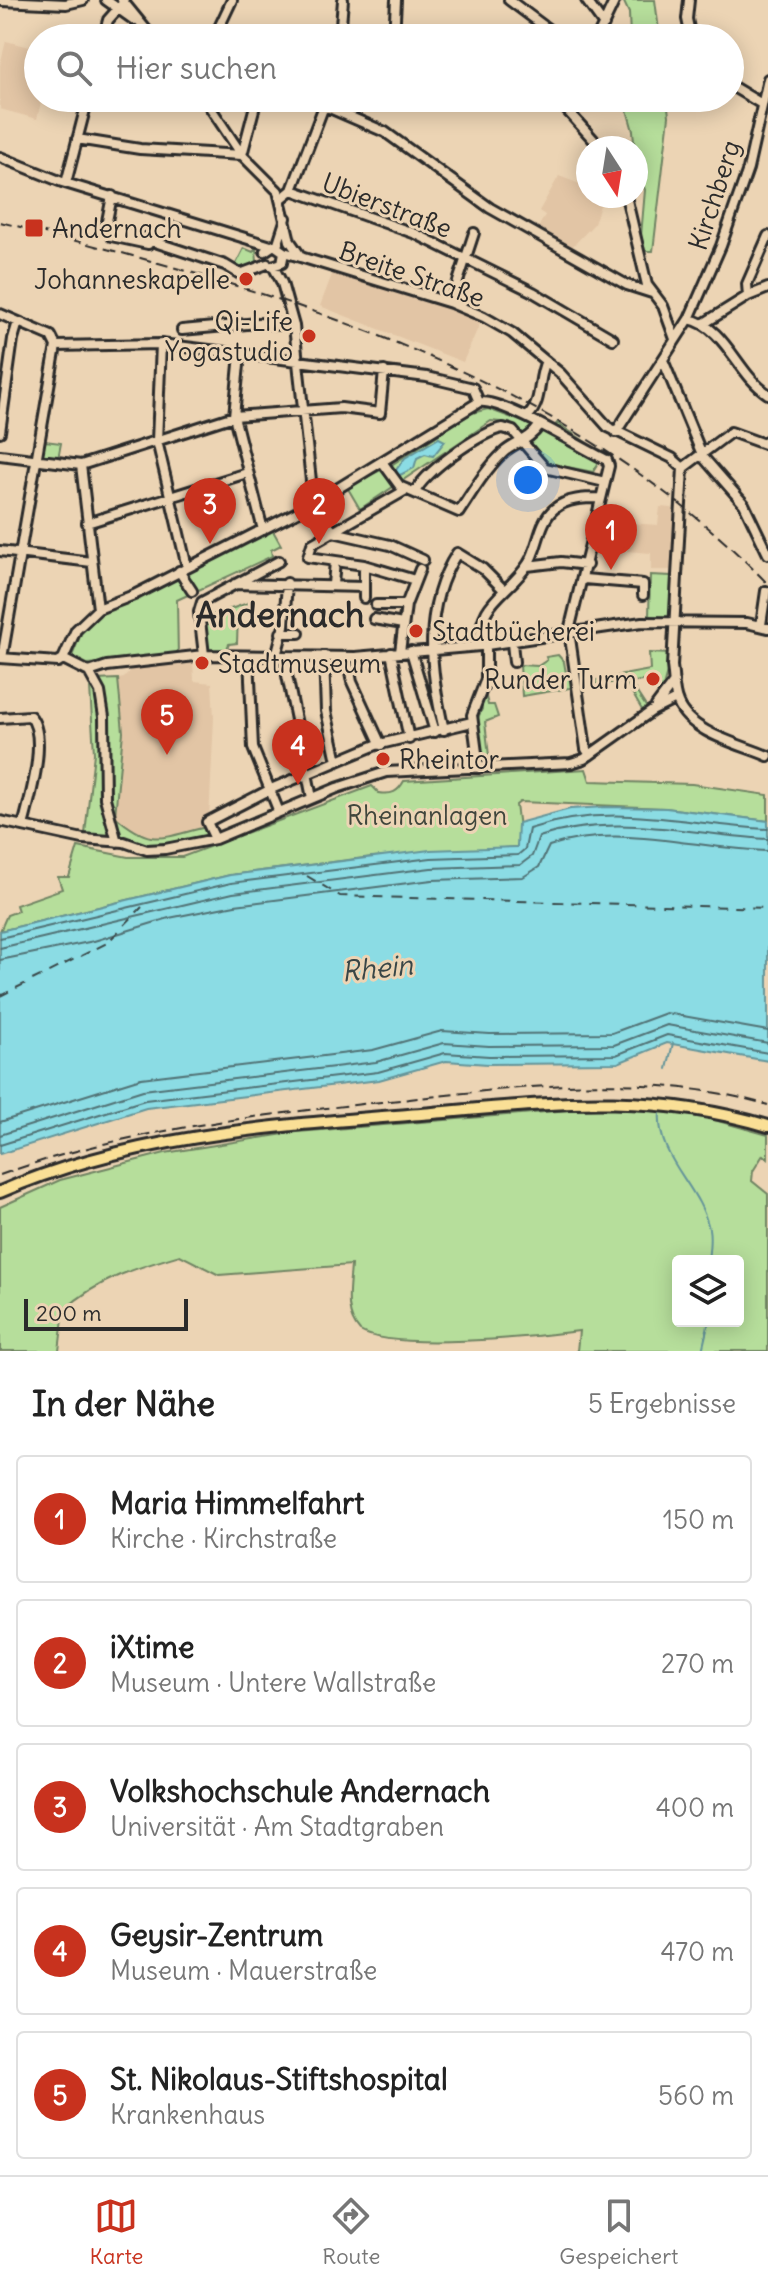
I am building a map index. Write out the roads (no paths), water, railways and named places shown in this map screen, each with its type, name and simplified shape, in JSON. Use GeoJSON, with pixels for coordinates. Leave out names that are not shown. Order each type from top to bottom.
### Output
{"type":"FeatureCollection","features":[{"type":"Feature","properties":{"kind":"main road"},"geometry":{"type":"LineString","coordinates":[[0,1192],[67,1166],[133,1150],[217,1135],[323,1122],[610,1100],[690,1108],[768,1126]]}},
{"type":"Feature","properties":{"kind":"street"},"geometry":{"type":"LineString","coordinates":[[1,1],[66,4],[83,0]]}},
{"type":"Feature","properties":{"kind":"street"},"geometry":{"type":"LineString","coordinates":[[106,0],[121,4],[140,24]]}},
{"type":"Feature","properties":{"kind":"street"},"geometry":{"type":"LineString","coordinates":[[221,24],[232,0]]}},
{"type":"Feature","properties":{"kind":"street"},"geometry":{"type":"LineString","coordinates":[[341,24],[343,0]]}},
{"type":"Feature","properties":{"kind":"street"},"geometry":{"type":"LineString","coordinates":[[395,24],[396,0]]}},
{"type":"Feature","properties":{"kind":"street"},"geometry":{"type":"LineString","coordinates":[[509,0],[541,24]]}},
{"type":"Feature","properties":{"kind":"street"},"geometry":{"type":"LineString","coordinates":[[586,0],[603,24]]}},
{"type":"Feature","properties":{"kind":"street"},"geometry":{"type":"LineString","coordinates":[[604,24],[615,0]]}},
{"type":"Feature","properties":{"kind":"street"},"geometry":{"type":"LineString","coordinates":[[688,24],[689,0]]}},
{"type":"Feature","properties":{"kind":"street"},"geometry":{"type":"LineString","coordinates":[[107,24],[121,4]]}},
{"type":"Feature","properties":{"kind":"street","name":"Kirchberg"},"geometry":{"type":"LineString","coordinates":[[616,432],[689,319],[721,246],[745,176],[768,79]]}},
{"type":"Feature","properties":{"kind":"street"},"geometry":{"type":"LineString","coordinates":[[744,93],[760,103]]}},
{"type":"Feature","properties":{"kind":"street"},"geometry":{"type":"LineString","coordinates":[[66,183],[84,112]]}},
{"type":"Feature","properties":{"kind":"street"},"geometry":{"type":"LineString","coordinates":[[213,112],[242,155],[271,182],[281,199],[290,241],[301,257]]}},
{"type":"Feature","properties":{"kind":"street"},"geometry":{"type":"LineString","coordinates":[[242,155],[253,112]]}},
{"type":"Feature","properties":{"kind":"street"},"geometry":{"type":"LineString","coordinates":[[281,199],[292,190],[322,112]]}},
{"type":"Feature","properties":{"kind":"street"},"geometry":{"type":"LineString","coordinates":[[346,112],[385,132],[490,208],[627,285],[652,293]]}},
{"type":"Feature","properties":{"kind":"street"},"geometry":{"type":"LineString","coordinates":[[569,112],[590,136]]}},
{"type":"Feature","properties":{"kind":"street"},"geometry":{"type":"LineString","coordinates":[[77,139],[140,149],[242,155]]}},
{"type":"Feature","properties":{"kind":"street","name":"Breite Straße"},"geometry":{"type":"LineString","coordinates":[[0,157],[66,183],[241,235],[276,255],[301,257],[451,303],[512,333],[546,361],[608,427],[672,458],[683,468]]}},
{"type":"Feature","properties":{"kind":"street","name":"Ubierstraße"},"geometry":{"type":"LineString","coordinates":[[292,190],[416,234],[533,292],[613,339]]}},
{"type":"Feature","properties":{"kind":"street"},"geometry":{"type":"LineString","coordinates":[[112,196],[106,226],[111,236],[137,244],[155,244],[225,265],[240,274],[276,255]]}},
{"type":"Feature","properties":{"kind":"street"},"geometry":{"type":"LineString","coordinates":[[629,208],[652,293],[663,306],[675,339]]}},
{"type":"Feature","properties":{"kind":"street"},"geometry":{"type":"LineString","coordinates":[[287,221],[276,255],[294,326],[315,503],[333,532],[390,545],[422,564],[406,605],[395,653],[409,739]]}},
{"type":"Feature","properties":{"kind":"street","name":"Ubierstraße"},"geometry":{"type":"LineString","coordinates":[[451,303],[474,233]]}},
{"type":"Feature","properties":{"kind":"street"},"geometry":{"type":"LineString","coordinates":[[748,296],[747,284],[768,236]]}},
{"type":"Feature","properties":{"kind":"street"},"geometry":{"type":"LineString","coordinates":[[703,324],[748,296],[768,288]]}},
{"type":"Feature","properties":{"kind":"street"},"geometry":{"type":"LineString","coordinates":[[0,314],[51,336],[56,346],[1,658],[58,662],[63,659],[76,630],[98,609],[315,503],[479,402],[528,416],[539,426],[607,460],[584,579],[572,612],[586,749],[590,755]]}},
{"type":"Feature","properties":{"kind":"street"},"geometry":{"type":"LineString","coordinates":[[689,319],[703,324],[750,379],[768,394]]}},
{"type":"Feature","properties":{"kind":"street"},"geometry":{"type":"LineString","coordinates":[[0,432],[18,322]]}},
{"type":"Feature","properties":{"kind":"street"},"geometry":{"type":"LineString","coordinates":[[182,330],[258,323],[294,326]]}},
{"type":"Feature","properties":{"kind":"street"},"geometry":{"type":"LineString","coordinates":[[56,346],[161,344],[384,371],[473,388],[479,402]]}},
{"type":"Feature","properties":{"kind":"street"},"geometry":{"type":"LineString","coordinates":[[161,344],[157,441],[183,569],[199,605],[204,655]]}},
{"type":"Feature","properties":{"kind":"street"},"geometry":{"type":"LineString","coordinates":[[240,354],[234,416],[263,530]]}},
{"type":"Feature","properties":{"kind":"street"},"geometry":{"type":"LineString","coordinates":[[663,360],[703,457],[744,504],[768,554]]}},
{"type":"Feature","properties":{"kind":"street"},"geometry":{"type":"LineString","coordinates":[[528,416],[540,398],[540,380],[546,361]]}},
{"type":"Feature","properties":{"kind":"street"},"geometry":{"type":"LineString","coordinates":[[0,455],[81,465],[234,416],[341,408],[380,413],[384,371]]}},
{"type":"Feature","properties":{"kind":"street"},"geometry":{"type":"LineString","coordinates":[[383,463],[406,489],[459,512],[498,459],[539,426]]}},
{"type":"Feature","properties":{"kind":"street"},"geometry":{"type":"LineString","coordinates":[[415,580],[308,552],[333,532],[406,489],[497,429],[508,429],[545,468],[605,482]]}},
{"type":"Feature","properties":{"kind":"street"},"geometry":{"type":"LineString","coordinates":[[768,440],[764,444],[731,432],[703,457],[683,468],[674,681],[676,699],[686,717],[698,726],[768,756]]}},
{"type":"Feature","properties":{"kind":"street"},"geometry":{"type":"LineString","coordinates":[[81,465],[98,609]]}},
{"type":"Feature","properties":{"kind":"street"},"geometry":{"type":"LineString","coordinates":[[87,523],[247,473]]}},
{"type":"Feature","properties":{"kind":"street"},"geometry":{"type":"LineString","coordinates":[[479,768],[472,722],[473,705],[486,679],[484,619],[490,602],[527,566],[553,510],[575,500],[601,498]]}},
{"type":"Feature","properties":{"kind":"street"},"geometry":{"type":"LineString","coordinates":[[0,551],[92,562]]}},
{"type":"Feature","properties":{"kind":"street"},"geometry":{"type":"LineString","coordinates":[[440,731],[431,628],[443,578],[457,553],[483,569],[503,589]]}},
{"type":"Feature","properties":{"kind":"street"},"geometry":{"type":"LineString","coordinates":[[199,605],[279,561]]}},
{"type":"Feature","properties":{"kind":"street"},"geometry":{"type":"LineString","coordinates":[[333,584],[335,561]]}},
{"type":"Feature","properties":{"kind":"street"},"geometry":{"type":"LineString","coordinates":[[527,566],[561,562],[587,565]]}},
{"type":"Feature","properties":{"kind":"street"},"geometry":{"type":"LineString","coordinates":[[364,565],[364,598]]}},
{"type":"Feature","properties":{"kind":"street"},"geometry":{"type":"LineString","coordinates":[[584,579],[643,584],[643,595]]}},
{"type":"Feature","properties":{"kind":"street"},"geometry":{"type":"LineString","coordinates":[[230,586],[287,583],[364,587]]}},
{"type":"Feature","properties":{"kind":"street"},"geometry":{"type":"LineString","coordinates":[[287,583],[280,656],[312,798]]}},
{"type":"Feature","properties":{"kind":"street"},"geometry":{"type":"LineString","coordinates":[[89,672],[107,666],[204,655],[347,657],[483,646],[649,622],[764,626],[766,591]]}},
{"type":"Feature","properties":{"kind":"street"},"geometry":{"type":"LineString","coordinates":[[376,605],[406,605]]}},
{"type":"Feature","properties":{"kind":"street"},"geometry":{"type":"LineString","coordinates":[[374,619],[403,624]]}},
{"type":"Feature","properties":{"kind":"street"},"geometry":{"type":"LineString","coordinates":[[281,633],[299,633]]}},
{"type":"Feature","properties":{"kind":"street"},"geometry":{"type":"LineString","coordinates":[[512,643],[514,662]]}},
{"type":"Feature","properties":{"kind":"street"},"geometry":{"type":"LineString","coordinates":[[411,651],[440,731]]}},
{"type":"Feature","properties":{"kind":"street"},"geometry":{"type":"LineString","coordinates":[[249,656],[252,741],[279,812]]}},
{"type":"Feature","properties":{"kind":"street"},"geometry":{"type":"LineString","coordinates":[[324,656],[327,721],[337,761]]}},
{"type":"Feature","properties":{"kind":"street"},"geometry":{"type":"LineString","coordinates":[[347,657],[352,682],[383,755]]}},
{"type":"Feature","properties":{"kind":"street"},"geometry":{"type":"LineString","coordinates":[[63,659],[89,672],[100,692],[105,798],[117,842]]}},
{"type":"Feature","properties":{"kind":"street"},"geometry":{"type":"LineString","coordinates":[[652,711],[674,681]]}},
{"type":"Feature","properties":{"kind":"street"},"geometry":{"type":"LineString","coordinates":[[660,700],[676,699]]}},
{"type":"Feature","properties":{"kind":"street"},"geometry":{"type":"LineString","coordinates":[[215,839],[207,822],[271,789],[337,761],[383,755],[479,768],[571,763],[590,755],[652,711],[676,699]]}},
{"type":"Feature","properties":{"kind":"street"},"geometry":{"type":"LineString","coordinates":[[0,718],[30,716],[36,723],[37,766],[23,826]]}},
{"type":"Feature","properties":{"kind":"street"},"geometry":{"type":"LineString","coordinates":[[0,821],[83,839],[158,850],[215,839],[312,798],[409,739],[472,722]]}},
{"type":"Feature","properties":{"kind":"water"},"geometry":{"type":"Polygon","coordinates":[[[439,438],[445,441],[433,456],[425,454],[417,458],[414,468],[398,476],[396,470],[405,458],[439,438]]]}},
{"type":"Feature","properties":{"kind":"water","name":"Rhein"},"geometry":{"type":"Polygon","coordinates":[[[666,808],[768,821],[768,1061],[667,1043],[618,1063],[488,1064],[446,1061],[379,1080],[146,1108],[0,1154],[0,931],[230,875],[430,850],[517,847],[518,823],[570,809],[666,808]]]}},
{"type":"Feature","properties":{"kind":"waterway"},"geometry":{"type":"LineString","coordinates":[[667,1069],[673,1043]]}},
{"type":"Feature","properties":{"kind":"waterway"},"geometry":{"type":"LineString","coordinates":[[660,1112],[661,1128],[671,1158],[704,1214],[710,1233],[709,1255]]}},
{"type":"Feature","properties":{"kind":"waterway"},"geometry":{"type":"LineString","coordinates":[[702,1351],[708,1327]]}},
{"type":"Feature","properties":{"kind":"tunnel"},"geometry":{"type":"LineString","coordinates":[[383,754],[384,763]]}},
{"type":"Feature","properties":{"kind":"railway"},"geometry":{"type":"LineString","coordinates":[[0,222],[208,277],[311,311],[411,349],[508,394],[601,448],[688,510],[768,584]]}},
{"type":"Feature","properties":{"kind":"railway"},"geometry":{"type":"LineString","coordinates":[[0,1175],[93,1147],[188,1127],[284,1113],[526,1087],[624,1084],[673,1087],[768,1105]]}},
{"type":"Feature","properties":{"kind":"place","name":"Andernach"},"geometry":{"type":"Point","coordinates":[34,228]}},
{"type":"Feature","properties":{"kind":"place","name":"Johanneskapelle"},"geometry":{"type":"Point","coordinates":[246,279]}},
{"type":"Feature","properties":{"kind":"place","name":"Qi-Life Yogastudio"},"geometry":{"type":"Point","coordinates":[309,336]}},
{"type":"Feature","properties":{"kind":"place","name":"Volkshochschule Andernach"},"geometry":{"type":"Point","coordinates":[210,544]}},
{"type":"Feature","properties":{"kind":"place","name":"iXtime"},"geometry":{"type":"Point","coordinates":[319,544]}},
{"type":"Feature","properties":{"kind":"place","name":"Maria Himmelfahrt"},"geometry":{"type":"Point","coordinates":[611,570]}},
{"type":"Feature","properties":{"kind":"place","name":"Stadtbücherei"},"geometry":{"type":"Point","coordinates":[416,631]}},
{"type":"Feature","properties":{"kind":"place","name":"Stadtmuseum"},"geometry":{"type":"Point","coordinates":[202,663]}},
{"type":"Feature","properties":{"kind":"place","name":"Runder Turm"},"geometry":{"type":"Point","coordinates":[653,679]}},
{"type":"Feature","properties":{"kind":"place","name":"St. Nikolaus-Stiftshospital"},"geometry":{"type":"Point","coordinates":[167,755]}},
{"type":"Feature","properties":{"kind":"place","name":"Rheintor"},"geometry":{"type":"Point","coordinates":[383,759]}},
{"type":"Feature","properties":{"kind":"place","name":"Geysir-Zentrum"},"geometry":{"type":"Point","coordinates":[298,785]}},
{"type":"Feature","properties":{"kind":"district","name":"Andernach"},"geometry":{"type":"Point","coordinates":[280,614]}},
{"type":"Feature","properties":{"kind":"park label","name":"Rheinanlagen"},"geometry":{"type":"Point","coordinates":[427,815]}}]}
